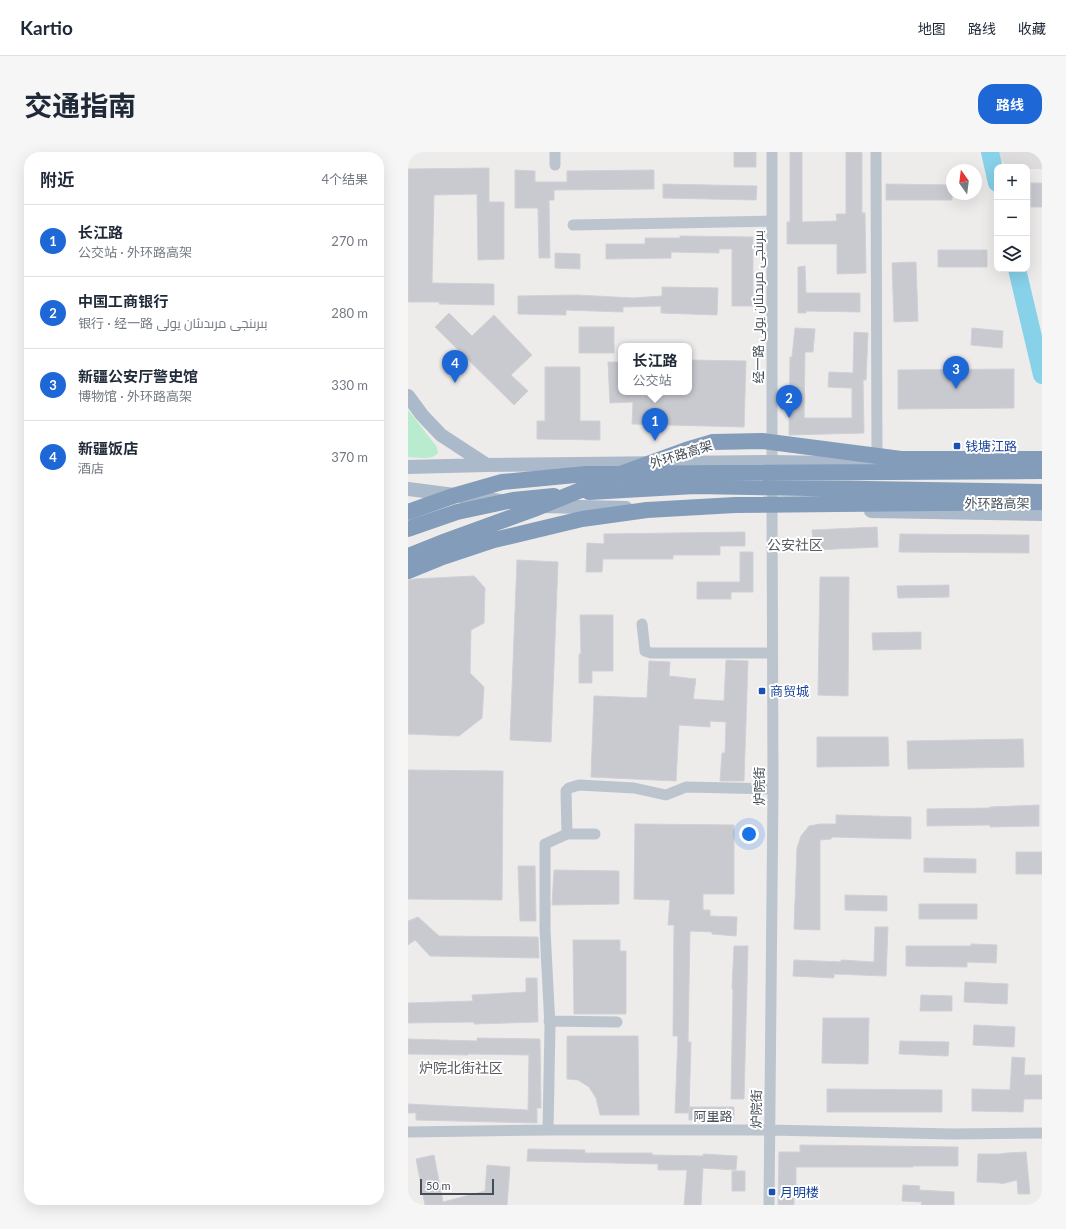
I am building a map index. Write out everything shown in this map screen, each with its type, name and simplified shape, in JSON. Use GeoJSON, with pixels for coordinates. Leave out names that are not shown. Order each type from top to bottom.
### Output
{"type":"FeatureCollection","features":[{"type":"Feature","properties":{"kind":"highway","name":"外环路高架"},"geometry":{"type":"LineString","coordinates":[[408,556],[534,509],[623,473],[686,450],[713,442],[762,441],[901,459],[1042,459]]}},
{"type":"Feature","properties":{"kind":"highway"},"geometry":{"type":"LineString","coordinates":[[408,512],[453,496],[502,482],[586,474],[1042,471]]}},
{"type":"Feature","properties":{"kind":"highway"},"geometry":{"type":"LineString","coordinates":[[408,529],[457,512],[514,500],[598,491],[695,486],[1042,492]]}},
{"type":"Feature","properties":{"kind":"highway","name":"外环路高架"},"geometry":{"type":"LineString","coordinates":[[408,571],[440,558],[494,540],[582,519],[647,510],[735,505],[1042,502]]}},
{"type":"Feature","properties":{"kind":"main road"},"geometry":{"type":"LineString","coordinates":[[408,396],[422,415],[441,435],[487,465]]}},
{"type":"Feature","properties":{"kind":"main road"},"geometry":{"type":"LineString","coordinates":[[408,467],[772,462],[877,464],[1042,464]]}},
{"type":"Feature","properties":{"kind":"main road"},"geometry":{"type":"LineString","coordinates":[[408,489],[547,507],[1042,514]]}},
{"type":"Feature","properties":{"kind":"street"},"geometry":{"type":"LineString","coordinates":[[555,152],[556,164]]}},
{"type":"Feature","properties":{"kind":"street","name":"经一路 بىرىنجى مرىدىئان يولى"},"geometry":{"type":"LineString","coordinates":[[772,152],[772,462]]}},
{"type":"Feature","properties":{"kind":"street"},"geometry":{"type":"LineString","coordinates":[[876,152],[877,464]]}},
{"type":"Feature","properties":{"kind":"street"},"geometry":{"type":"LineString","coordinates":[[573,225],[772,221]]}},
{"type":"Feature","properties":{"kind":"street","name":"炉院街"},"geometry":{"type":"LineString","coordinates":[[768,1205],[773,789],[772,462]]}},
{"type":"Feature","properties":{"kind":"street"},"geometry":{"type":"LineString","coordinates":[[642,624],[645,651],[651,653],[772,653]]}},
{"type":"Feature","properties":{"kind":"street"},"geometry":{"type":"LineString","coordinates":[[567,834],[566,792],[569,788],[579,784],[634,788],[666,795],[686,787],[773,789]]}},
{"type":"Feature","properties":{"kind":"street"},"geometry":{"type":"LineString","coordinates":[[548,1130],[550,1021],[545,930],[545,844],[567,834],[595,834]]}},
{"type":"Feature","properties":{"kind":"street"},"geometry":{"type":"LineString","coordinates":[[550,1021],[617,1022]]}},
{"type":"Feature","properties":{"kind":"street","name":"阿里路"},"geometry":{"type":"LineString","coordinates":[[408,1132],[548,1130],[769,1130],[953,1134],[1042,1133]]}},
{"type":"Feature","properties":{"kind":"shaded area"},"geometry":{"type":"Polygon","coordinates":[[[996,152],[1042,152],[1042,169],[1030,169],[1030,164],[1005,164],[996,157],[996,152]]]}},
{"type":"Feature","properties":{"kind":"green space"},"geometry":{"type":"Polygon","coordinates":[[[408,410],[437,447],[438,453],[432,457],[408,457],[408,410]]]}},
{"type":"Feature","properties":{"kind":"building"},"geometry":{"type":"Polygon","coordinates":[[[734,152],[756,152],[756,167],[734,167],[734,152]]]}},
{"type":"Feature","properties":{"kind":"building"},"geometry":{"type":"Polygon","coordinates":[[[790,152],[802,152],[802,222],[837,221],[836,214],[846,214],[846,152],[862,152],[862,213],[865,213],[866,273],[837,274],[837,244],[787,244],[787,222],[790,222],[790,152]]]}},
{"type":"Feature","properties":{"kind":"building"},"geometry":{"type":"Polygon","coordinates":[[[489,168],[489,202],[504,202],[504,259],[478,260],[477,194],[434,195],[432,283],[494,284],[494,305],[408,302],[408,169],[489,168]]]}},
{"type":"Feature","properties":{"kind":"building"},"geometry":{"type":"Polygon","coordinates":[[[515,170],[535,171],[535,182],[567,182],[567,171],[654,170],[654,189],[554,190],[554,200],[549,200],[550,258],[539,258],[538,208],[515,208],[515,170]]]}},
{"type":"Feature","properties":{"kind":"building"},"geometry":{"type":"Polygon","coordinates":[[[1031,183],[1042,183],[1042,207],[1031,207],[1031,183]]]}},
{"type":"Feature","properties":{"kind":"building"},"geometry":{"type":"Polygon","coordinates":[[[663,184],[757,186],[756,200],[663,198],[663,184]]]}},
{"type":"Feature","properties":{"kind":"building"},"geometry":{"type":"Polygon","coordinates":[[[886,184],[946,185],[946,200],[886,200],[886,184]]]}},
{"type":"Feature","properties":{"kind":"building"},"geometry":{"type":"Polygon","coordinates":[[[680,236],[753,237],[753,306],[732,306],[732,249],[719,249],[719,253],[671,252],[671,258],[606,259],[606,244],[645,244],[645,238],[680,238],[680,236]]]}},
{"type":"Feature","properties":{"kind":"building"},"geometry":{"type":"Polygon","coordinates":[[[938,250],[987,250],[987,267],[938,267],[938,250]]]}},
{"type":"Feature","properties":{"kind":"building"},"geometry":{"type":"Polygon","coordinates":[[[555,253],[580,254],[580,269],[555,268],[555,253]]]}},
{"type":"Feature","properties":{"kind":"building"},"geometry":{"type":"Polygon","coordinates":[[[916,262],[918,321],[894,322],[892,263],[916,262]]]}},
{"type":"Feature","properties":{"kind":"building"},"geometry":{"type":"Polygon","coordinates":[[[805,266],[806,293],[860,293],[860,312],[806,311],[806,313],[798,313],[798,267],[805,266]]]}},
{"type":"Feature","properties":{"kind":"building"},"geometry":{"type":"Polygon","coordinates":[[[662,287],[718,288],[717,315],[661,313],[661,306],[623,307],[623,312],[566,310],[566,315],[518,314],[518,296],[577,295],[633,298],[662,296],[662,287]]]}},
{"type":"Feature","properties":{"kind":"building"},"geometry":{"type":"Polygon","coordinates":[[[449,313],[472,336],[494,315],[532,355],[511,375],[528,391],[514,405],[435,327],[449,313]]]}},
{"type":"Feature","properties":{"kind":"building"},"geometry":{"type":"Polygon","coordinates":[[[579,327],[614,327],[614,353],[579,353],[579,327]]]}},
{"type":"Feature","properties":{"kind":"building"},"geometry":{"type":"Polygon","coordinates":[[[795,328],[815,329],[813,352],[805,352],[804,418],[852,418],[852,388],[828,387],[829,372],[853,373],[854,332],[868,333],[866,380],[863,380],[864,433],[789,435],[790,357],[792,357],[795,328]]]}},
{"type":"Feature","properties":{"kind":"building"},"geometry":{"type":"Polygon","coordinates":[[[972,328],[1003,331],[1002,348],[971,345],[972,328]]]}},
{"type":"Feature","properties":{"kind":"building"},"geometry":{"type":"Polygon","coordinates":[[[692,360],[746,361],[744,427],[632,424],[633,402],[610,403],[608,362],[618,362],[618,395],[692,395],[692,360]]]}},
{"type":"Feature","properties":{"kind":"building"},"geometry":{"type":"Polygon","coordinates":[[[545,367],[580,367],[580,421],[600,421],[600,440],[537,439],[537,421],[545,421],[545,367]]]}},
{"type":"Feature","properties":{"kind":"building"},"geometry":{"type":"Polygon","coordinates":[[[1014,369],[1014,408],[898,409],[898,370],[1014,369]]]}},
{"type":"Feature","properties":{"kind":"building"},"geometry":{"type":"Polygon","coordinates":[[[877,527],[878,547],[814,550],[812,530],[877,527]]]}},
{"type":"Feature","properties":{"kind":"building"},"geometry":{"type":"Polygon","coordinates":[[[745,532],[745,546],[720,546],[720,555],[673,555],[673,559],[603,559],[602,572],[586,572],[587,543],[604,544],[604,534],[745,532]]]}},
{"type":"Feature","properties":{"kind":"building"},"geometry":{"type":"Polygon","coordinates":[[[900,534],[1029,535],[1029,553],[899,552],[900,534]]]}},
{"type":"Feature","properties":{"kind":"building"},"geometry":{"type":"Polygon","coordinates":[[[740,552],[753,552],[753,592],[731,592],[731,599],[697,599],[697,582],[740,582],[740,552]]]}},
{"type":"Feature","properties":{"kind":"building"},"geometry":{"type":"Polygon","coordinates":[[[517,560],[558,562],[551,742],[510,740],[517,560]]]}},
{"type":"Feature","properties":{"kind":"building"},"geometry":{"type":"Polygon","coordinates":[[[474,576],[485,588],[484,623],[471,630],[470,673],[484,687],[482,718],[459,736],[408,734],[408,580],[474,576]]]}},
{"type":"Feature","properties":{"kind":"building"},"geometry":{"type":"Polygon","coordinates":[[[820,577],[849,577],[848,696],[818,695],[820,577]]]}},
{"type":"Feature","properties":{"kind":"building"},"geometry":{"type":"Polygon","coordinates":[[[949,585],[949,597],[898,598],[897,586],[949,585]]]}},
{"type":"Feature","properties":{"kind":"building"},"geometry":{"type":"Polygon","coordinates":[[[580,615],[613,615],[613,671],[592,671],[592,683],[579,683],[579,654],[581,654],[580,615]]]}},
{"type":"Feature","properties":{"kind":"building"},"geometry":{"type":"Polygon","coordinates":[[[921,632],[921,649],[873,650],[872,633],[921,632]]]}},
{"type":"Feature","properties":{"kind":"building"},"geometry":{"type":"Polygon","coordinates":[[[726,660],[748,661],[744,781],[720,781],[722,753],[725,753],[726,722],[710,721],[710,727],[679,725],[676,781],[591,777],[594,696],[647,698],[649,661],[670,662],[669,676],[696,679],[693,699],[724,701],[726,660]]]}},
{"type":"Feature","properties":{"kind":"building"},"geometry":{"type":"Polygon","coordinates":[[[817,737],[888,737],[889,766],[817,767],[817,737]]]}},
{"type":"Feature","properties":{"kind":"building"},"geometry":{"type":"Polygon","coordinates":[[[1023,739],[1024,767],[908,769],[907,741],[1023,739]]]}},
{"type":"Feature","properties":{"kind":"building"},"geometry":{"type":"Polygon","coordinates":[[[408,770],[503,771],[502,900],[408,899],[408,770]]]}},
{"type":"Feature","properties":{"kind":"building"},"geometry":{"type":"Polygon","coordinates":[[[1039,805],[1039,826],[927,826],[927,809],[990,808],[1039,805]]]}},
{"type":"Feature","properties":{"kind":"building"},"geometry":{"type":"Polygon","coordinates":[[[836,815],[911,817],[911,839],[832,837],[831,839],[820,840],[820,930],[794,929],[797,848],[801,836],[809,826],[836,824],[836,815]]]}},
{"type":"Feature","properties":{"kind":"building"},"geometry":{"type":"Polygon","coordinates":[[[635,824],[734,825],[734,894],[703,894],[703,910],[710,910],[710,916],[737,917],[736,936],[712,934],[712,932],[690,931],[688,1042],[691,1042],[689,1113],[675,1113],[678,1036],[673,1036],[674,925],[668,925],[670,900],[634,899],[635,824]]]}},
{"type":"Feature","properties":{"kind":"building"},"geometry":{"type":"Polygon","coordinates":[[[1016,852],[1042,852],[1042,874],[1016,874],[1016,852]]]}},
{"type":"Feature","properties":{"kind":"building"},"geometry":{"type":"Polygon","coordinates":[[[924,858],[976,859],[976,873],[924,872],[924,858]]]}},
{"type":"Feature","properties":{"kind":"building"},"geometry":{"type":"Polygon","coordinates":[[[518,866],[535,866],[536,921],[520,921],[518,866]]]}},
{"type":"Feature","properties":{"kind":"building"},"geometry":{"type":"Polygon","coordinates":[[[554,870],[619,871],[619,904],[552,905],[554,870]]]}},
{"type":"Feature","properties":{"kind":"building"},"geometry":{"type":"Polygon","coordinates":[[[845,895],[887,896],[887,911],[845,910],[845,895]]]}},
{"type":"Feature","properties":{"kind":"building"},"geometry":{"type":"Polygon","coordinates":[[[919,904],[977,904],[977,919],[919,919],[919,904]]]}},
{"type":"Feature","properties":{"kind":"building"},"geometry":{"type":"Polygon","coordinates":[[[418,917],[439,936],[538,937],[539,958],[430,956],[415,940],[408,945],[408,921],[418,917]]]}},
{"type":"Feature","properties":{"kind":"building"},"geometry":{"type":"Polygon","coordinates":[[[875,927],[888,927],[886,976],[834,974],[834,978],[793,976],[794,960],[874,962],[875,927]]]}},
{"type":"Feature","properties":{"kind":"building"},"geometry":{"type":"Polygon","coordinates":[[[573,940],[620,940],[620,951],[626,951],[626,1014],[574,1014],[573,940]]]}},
{"type":"Feature","properties":{"kind":"building"},"geometry":{"type":"Polygon","coordinates":[[[971,944],[997,945],[996,963],[967,962],[967,967],[906,966],[906,946],[971,946],[971,944]]]}},
{"type":"Feature","properties":{"kind":"building"},"geometry":{"type":"Polygon","coordinates":[[[734,946],[748,946],[744,1099],[731,1099],[734,946]]]}},
{"type":"Feature","properties":{"kind":"building"},"geometry":{"type":"Polygon","coordinates":[[[526,978],[537,978],[538,1022],[474,1024],[474,1022],[408,1023],[408,1003],[473,1001],[472,995],[526,992],[526,978]]]}},
{"type":"Feature","properties":{"kind":"building"},"geometry":{"type":"Polygon","coordinates":[[[965,982],[1008,984],[1007,1004],[964,1002],[965,982]]]}},
{"type":"Feature","properties":{"kind":"building"},"geometry":{"type":"Polygon","coordinates":[[[921,995],[952,996],[952,1011],[920,1011],[921,995]]]}},
{"type":"Feature","properties":{"kind":"building"},"geometry":{"type":"Polygon","coordinates":[[[823,1018],[869,1018],[868,1064],[822,1063],[823,1018]]]}},
{"type":"Feature","properties":{"kind":"building"},"geometry":{"type":"Polygon","coordinates":[[[974,1025],[1015,1027],[1014,1047],[973,1045],[974,1025]]]}},
{"type":"Feature","properties":{"kind":"building"},"geometry":{"type":"Polygon","coordinates":[[[567,1036],[638,1036],[639,1115],[600,1115],[596,1098],[589,1087],[578,1080],[567,1079],[567,1036]]]}},
{"type":"Feature","properties":{"kind":"building"},"geometry":{"type":"Polygon","coordinates":[[[477,1038],[540,1039],[541,1108],[537,1108],[537,1123],[416,1120],[416,1113],[408,1113],[408,1104],[528,1110],[529,1055],[408,1054],[408,1039],[477,1041],[477,1038]]]}},
{"type":"Feature","properties":{"kind":"building"},"geometry":{"type":"Polygon","coordinates":[[[900,1041],[949,1042],[948,1056],[899,1054],[900,1041]]]}},
{"type":"Feature","properties":{"kind":"building"},"geometry":{"type":"Polygon","coordinates":[[[1012,1057],[1025,1058],[1024,1075],[1042,1075],[1042,1099],[1024,1099],[1023,1112],[972,1111],[972,1089],[1010,1090],[1012,1057]]]}},
{"type":"Feature","properties":{"kind":"building"},"geometry":{"type":"Polygon","coordinates":[[[827,1089],[942,1090],[942,1112],[827,1112],[827,1089]]]}},
{"type":"Feature","properties":{"kind":"building"},"geometry":{"type":"Polygon","coordinates":[[[689,1107],[734,1107],[734,1120],[689,1120],[689,1107]]]}},
{"type":"Feature","properties":{"kind":"building"},"geometry":{"type":"Polygon","coordinates":[[[800,1145],[958,1147],[958,1166],[796,1167],[796,1197],[794,1197],[794,1205],[778,1205],[779,1152],[800,1152],[800,1145]]]}},
{"type":"Feature","properties":{"kind":"building"},"geometry":{"type":"Polygon","coordinates":[[[528,1149],[585,1150],[585,1153],[652,1153],[652,1155],[703,1156],[703,1154],[737,1156],[736,1170],[703,1168],[701,1205],[684,1205],[687,1170],[658,1170],[658,1164],[527,1161],[528,1149]]]}},
{"type":"Feature","properties":{"kind":"building"},"geometry":{"type":"Polygon","coordinates":[[[1026,1152],[1030,1194],[1018,1194],[1017,1180],[1001,1184],[977,1182],[978,1154],[1026,1152]]]}},
{"type":"Feature","properties":{"kind":"building"},"geometry":{"type":"Polygon","coordinates":[[[434,1155],[443,1202],[485,1191],[487,1165],[510,1167],[507,1205],[425,1205],[416,1159],[434,1155]]]}},
{"type":"Feature","properties":{"kind":"building"},"geometry":{"type":"Polygon","coordinates":[[[732,1171],[745,1171],[745,1191],[732,1191],[732,1171]]]}},
{"type":"Feature","properties":{"kind":"building"},"geometry":{"type":"Polygon","coordinates":[[[903,1185],[920,1186],[919,1190],[954,1192],[954,1205],[921,1205],[922,1202],[902,1201],[903,1185]]]}},
{"type":"Feature","properties":{"kind":"waterway"},"geometry":{"type":"LineString","coordinates":[[990,152],[994,170]]}},
{"type":"Feature","properties":{"kind":"waterway"},"geometry":{"type":"LineString","coordinates":[[1018,272],[1042,375]]}},
{"type":"Feature","properties":{"kind":"place","name":"新疆饭店"},"geometry":{"type":"Point","coordinates":[455,383]}},
{"type":"Feature","properties":{"kind":"place","name":"新疆公安厅警史馆"},"geometry":{"type":"Point","coordinates":[956,389]}},
{"type":"Feature","properties":{"kind":"place","name":"中国工商银行"},"geometry":{"type":"Point","coordinates":[789,418]}},
{"type":"Feature","properties":{"kind":"place","name":"长江路"},"geometry":{"type":"Point","coordinates":[655,441]}},
{"type":"Feature","properties":{"kind":"place","name":"钱塘江路"},"geometry":{"type":"Point","coordinates":[957,446]}},
{"type":"Feature","properties":{"kind":"place","name":"商贸城"},"geometry":{"type":"Point","coordinates":[762,691]}},
{"type":"Feature","properties":{"kind":"place","name":"月明楼"},"geometry":{"type":"Point","coordinates":[772,1192]}},
{"type":"Feature","properties":{"kind":"district","name":"公安社区"},"geometry":{"type":"Point","coordinates":[795,544]}},
{"type":"Feature","properties":{"kind":"district","name":"炉院北街社区"},"geometry":{"type":"Point","coordinates":[461,1067]}}]}
